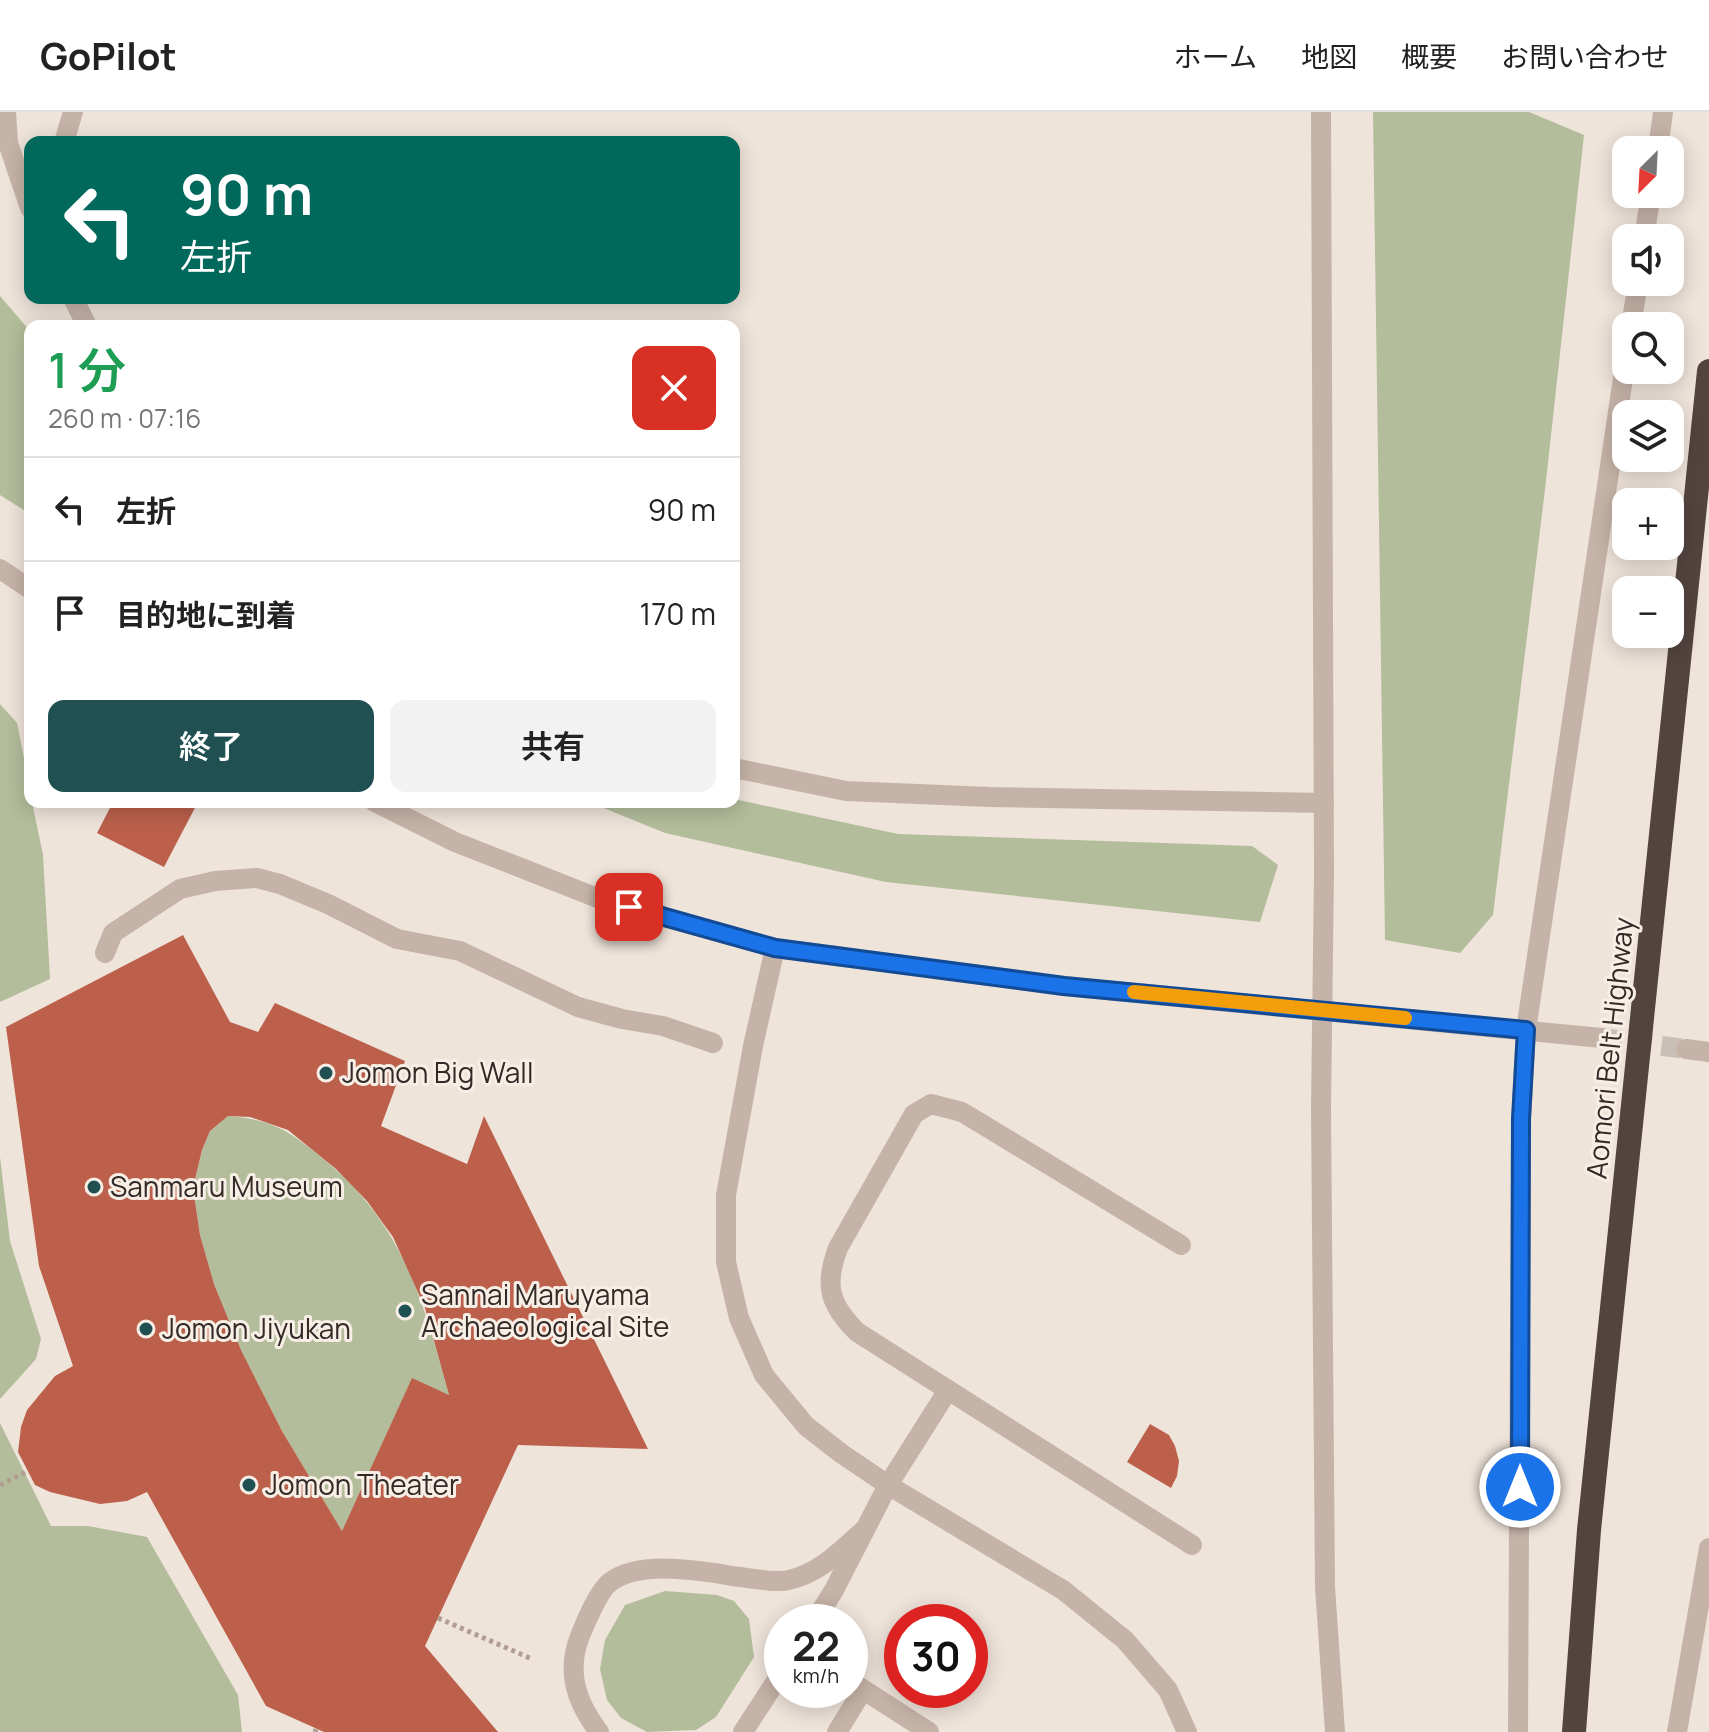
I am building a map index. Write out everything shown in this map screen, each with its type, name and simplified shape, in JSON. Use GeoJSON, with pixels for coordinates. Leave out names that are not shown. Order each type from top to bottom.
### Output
{"type":"FeatureCollection","features":[{"type":"Feature","properties":{"kind":"highway","name":"Aomori Belt Highway"},"geometry":{"type":"LineString","coordinates":[[1574,1732],[1589,1530],[1709,371]]}},
{"type":"Feature","properties":{"kind":"street"},"geometry":{"type":"LineString","coordinates":[[6,112],[8,143],[24,179]]}},
{"type":"Feature","properties":{"kind":"street"},"geometry":{"type":"LineString","coordinates":[[66,136],[73,112]]}},
{"type":"Feature","properties":{"kind":"street"},"geometry":{"type":"LineString","coordinates":[[1321,112],[1324,803],[1321,1109],[1325,1587],[1335,1732]]}},
{"type":"Feature","properties":{"kind":"street"},"geometry":{"type":"LineString","coordinates":[[1660,136],[1663,112]]}},
{"type":"Feature","properties":{"kind":"street"},"geometry":{"type":"LineString","coordinates":[[1518,1732],[1521,1119],[1526,1030],[1622,384]]}},
{"type":"Feature","properties":{"kind":"street"},"geometry":{"type":"LineString","coordinates":[[0,569],[24,585]]}},
{"type":"Feature","properties":{"kind":"street"},"geometry":{"type":"LineString","coordinates":[[740,769],[846,791],[1006,798],[1324,803]]}},
{"type":"Feature","properties":{"kind":"street"},"geometry":{"type":"LineString","coordinates":[[387,808],[455,842],[600,899],[775,948],[1064,986],[1602,1038]]}},
{"type":"Feature","properties":{"kind":"street"},"geometry":{"type":"LineString","coordinates":[[105,953],[113,933],[180,889],[215,881],[257,878],[328,904],[397,939],[460,951],[578,1007],[663,1026],[713,1043]]}},
{"type":"Feature","properties":{"kind":"street"},"geometry":{"type":"LineString","coordinates":[[775,948],[753,1046],[726,1195],[726,1262],[739,1318],[764,1375],[806,1426],[888,1485],[1063,1590],[1125,1640],[1168,1690],[1187,1732]]}},
{"type":"Feature","properties":{"kind":"street"},"geometry":{"type":"LineString","coordinates":[[1686,1049],[1709,1052]]}},
{"type":"Feature","properties":{"kind":"street"},"geometry":{"type":"LineString","coordinates":[[1181,1245],[962,1112],[931,1104],[914,1114],[829,1269],[830,1290],[839,1314],[857,1332],[1192,1545]]}},
{"type":"Feature","properties":{"kind":"street"},"geometry":{"type":"LineString","coordinates":[[825,1604],[888,1485],[948,1390]]}},
{"type":"Feature","properties":{"kind":"street"},"geometry":{"type":"LineString","coordinates":[[599,1732],[583,1711],[575,1687],[573,1655],[585,1624],[608,1583],[637,1570],[690,1570],[786,1581],[818,1570],[864,1530]]}},
{"type":"Feature","properties":{"kind":"street"},"geometry":{"type":"LineString","coordinates":[[1677,1732],[1709,1548]]}},
{"type":"Feature","properties":{"kind":"street"},"geometry":{"type":"LineString","coordinates":[[868,1694],[929,1732]]}},
{"type":"Feature","properties":{"kind":"street"},"geometry":{"type":"LineString","coordinates":[[743,1732],[764,1700]]}},
{"type":"Feature","properties":{"kind":"street"},"geometry":{"type":"LineString","coordinates":[[837,1732],[847,1708]]}},
{"type":"Feature","properties":{"kind":"path"},"geometry":{"type":"LineString","coordinates":[[0,1485],[28,1471]]}},
{"type":"Feature","properties":{"kind":"path"},"geometry":{"type":"LineString","coordinates":[[438,1618],[532,1659]]}},
{"type":"Feature","properties":{"kind":"green space"},"geometry":{"type":"Polygon","coordinates":[[[1373,112],[1529,112],[1584,135],[1493,915],[1460,953],[1385,940],[1373,112]]]}},
{"type":"Feature","properties":{"kind":"green space"},"geometry":{"type":"Polygon","coordinates":[[[0,296],[24,324],[24,510],[0,495],[0,296]]]}},
{"type":"Feature","properties":{"kind":"green space"},"geometry":{"type":"Polygon","coordinates":[[[0,704],[17,723],[24,759],[24,808],[33,808],[43,855],[50,979],[0,1002],[0,704]]]}},
{"type":"Feature","properties":{"kind":"green space"},"geometry":{"type":"Polygon","coordinates":[[[740,800],[898,834],[1252,846],[1278,865],[1260,922],[886,882],[665,833],[604,808],[740,808],[740,800]]]}},
{"type":"Feature","properties":{"kind":"green space"},"geometry":{"type":"Polygon","coordinates":[[[228,1116],[268,1123],[289,1133],[349,1182],[372,1208],[406,1264],[429,1326],[449,1395],[412,1379],[342,1531],[282,1431],[241,1350],[214,1284],[200,1235],[193,1188],[210,1131],[228,1116]]]}},
{"type":"Feature","properties":{"kind":"green space"},"geometry":{"type":"Polygon","coordinates":[[[0,1157],[10,1241],[41,1339],[36,1359],[0,1399],[0,1157]]]}},
{"type":"Feature","properties":{"kind":"green space"},"geometry":{"type":"Polygon","coordinates":[[[0,1423],[51,1526],[88,1526],[147,1537],[238,1695],[242,1732],[0,1732],[0,1423]]]}},
{"type":"Feature","properties":{"kind":"green space"},"geometry":{"type":"Polygon","coordinates":[[[665,1591],[717,1595],[734,1601],[749,1619],[754,1657],[716,1717],[696,1730],[647,1732],[621,1718],[607,1700],[600,1669],[605,1640],[625,1605],[665,1591]]]}},
{"type":"Feature","properties":{"kind":"building"},"geometry":{"type":"Polygon","coordinates":[[[110,808],[195,808],[164,867],[97,833],[110,808]]]}},
{"type":"Feature","properties":{"kind":"building","name":"Jomon Jiyukan"},"geometry":{"type":"Polygon","coordinates":[[[183,935],[230,1022],[258,1032],[275,1003],[405,1061],[381,1126],[467,1164],[484,1116],[648,1449],[518,1445],[425,1646],[498,1732],[324,1732],[266,1706],[147,1492],[127,1501],[100,1504],[50,1492],[35,1485],[18,1452],[21,1427],[27,1410],[55,1376],[73,1366],[39,1266],[6,1027],[183,935]],[[228,1116],[210,1131],[193,1188],[200,1235],[214,1284],[241,1350],[282,1431],[342,1531],[412,1378],[449,1395],[425,1308],[393,1237],[367,1201],[336,1169],[288,1130],[250,1117],[228,1116]]]}},
{"type":"Feature","properties":{"kind":"building"},"geometry":{"type":"Polygon","coordinates":[[[1150,1424],[1169,1435],[1175,1446],[1179,1461],[1171,1488],[1127,1462],[1150,1424]]]}},
{"type":"Feature","properties":{"kind":"tunnel"},"geometry":{"type":"LineString","coordinates":[[1602,1038],[1686,1049]]}},
{"type":"Feature","properties":{"kind":"slow traffic"},"geometry":{"type":"LineString","coordinates":[[1134,992],[1405,1018]]}},
{"type":"Feature","properties":{"kind":"place","name":"Jomon Big Wall"},"geometry":{"type":"Point","coordinates":[326,1073]}},
{"type":"Feature","properties":{"kind":"place","name":"Sanmaru Museum"},"geometry":{"type":"Point","coordinates":[94,1187]}},
{"type":"Feature","properties":{"kind":"place","name":"Sannai Maruyama Archaeological Site"},"geometry":{"type":"Point","coordinates":[405,1311]}},
{"type":"Feature","properties":{"kind":"place","name":"Jomon Jiyukan"},"geometry":{"type":"Point","coordinates":[146,1329]}},
{"type":"Feature","properties":{"kind":"place","name":"Jomon Theater"},"geometry":{"type":"Point","coordinates":[249,1485]}},
{"type":"Feature","properties":{"kind":"route"},"geometry":{"type":"LineString","coordinates":[[629,907],[775,948],[1064,986],[1526,1030],[1521,1119],[1520,1487]]}}]}
